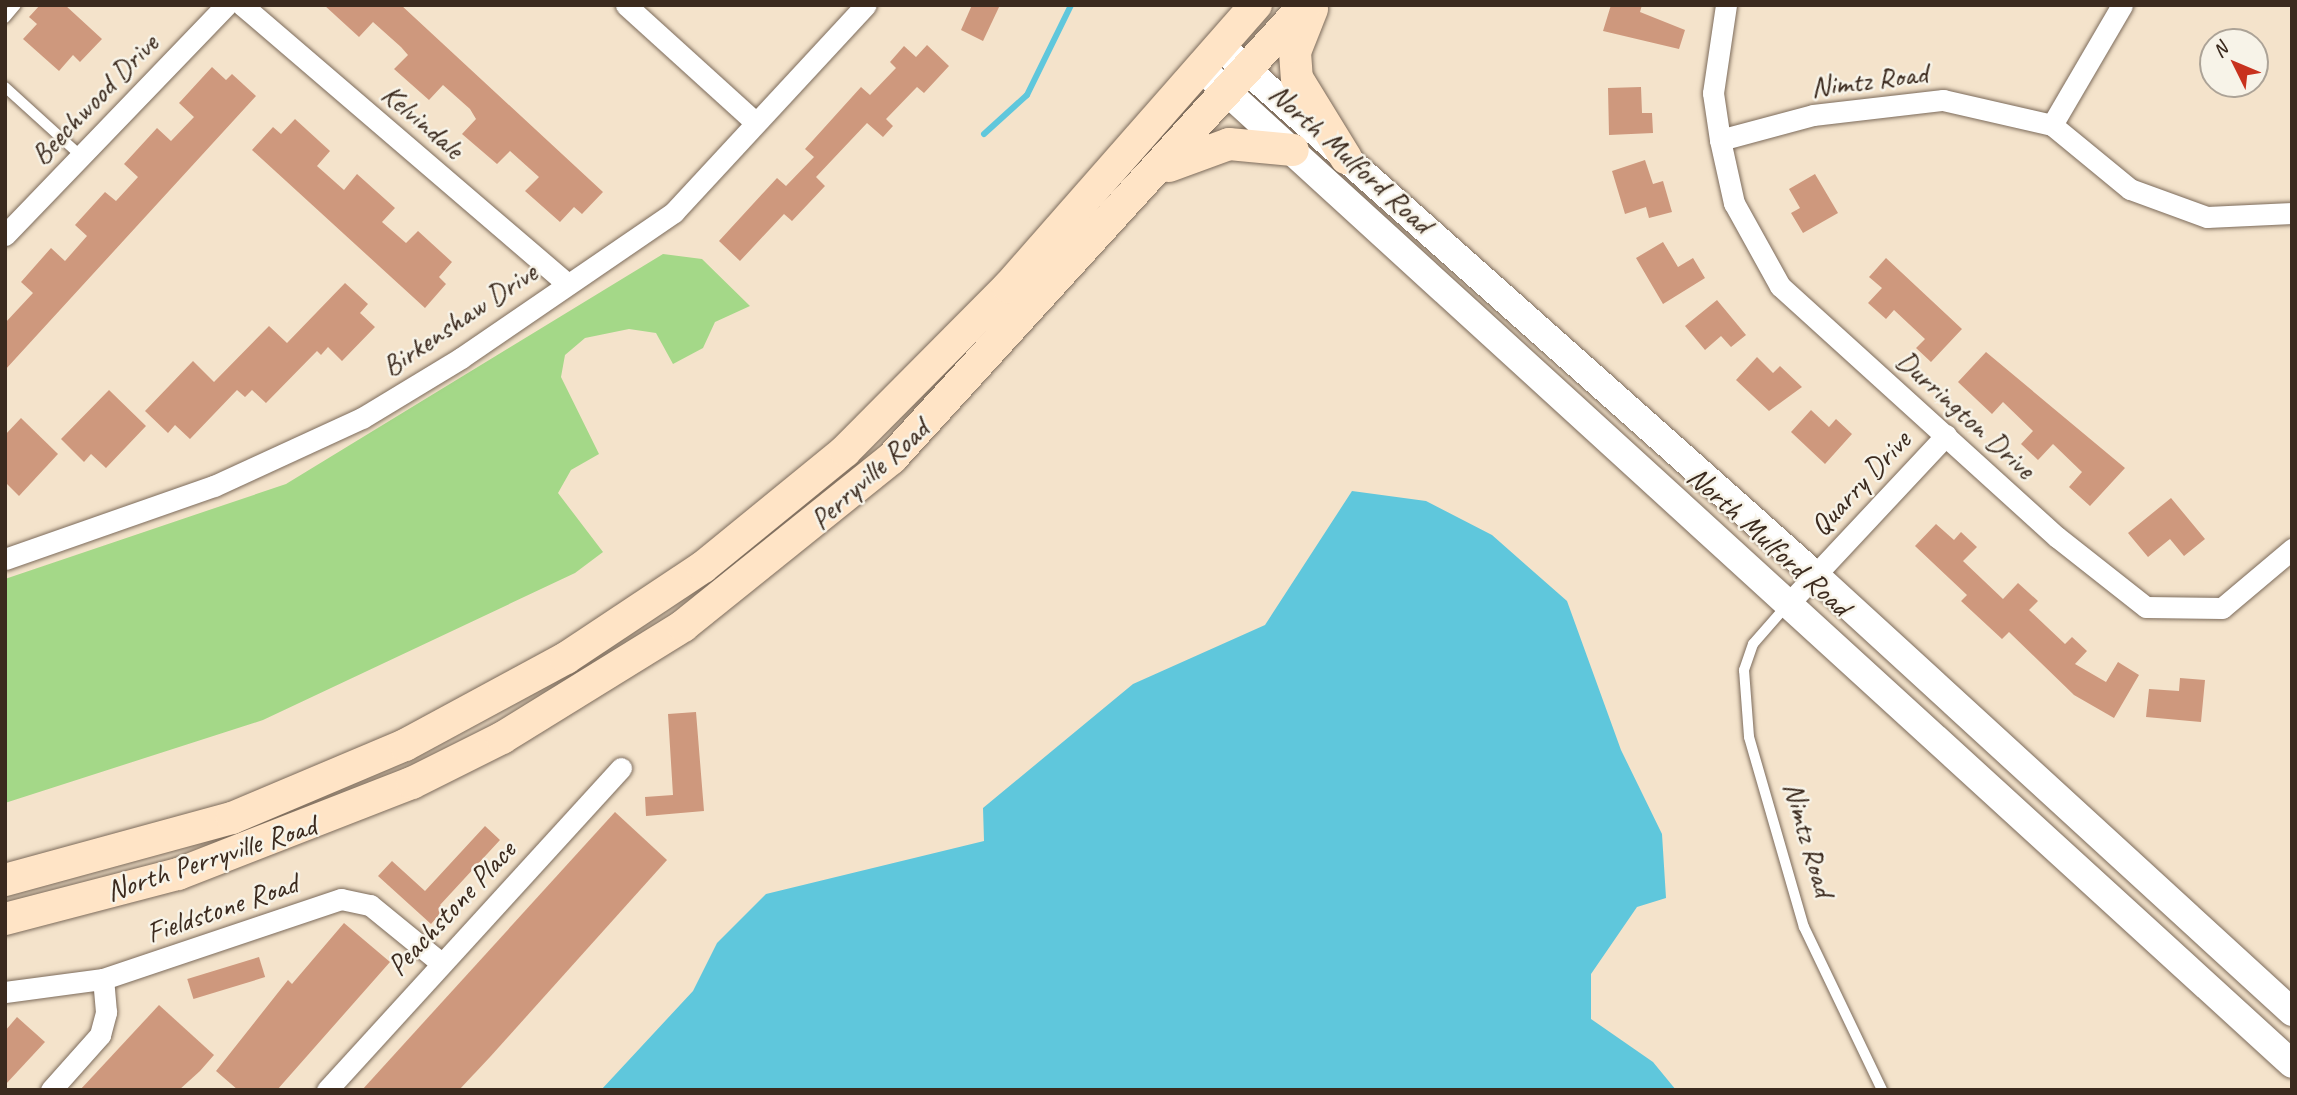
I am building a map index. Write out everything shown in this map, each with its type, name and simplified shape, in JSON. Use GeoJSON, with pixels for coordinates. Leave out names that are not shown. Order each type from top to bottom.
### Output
{"type":"FeatureCollection","features":[{"type":"Feature","properties":{"kind":"main road"},"geometry":{"type":"LineString","coordinates":[[1211,57],[1256,5]]}},
{"type":"Feature","properties":{"kind":"main road"},"geometry":{"type":"LineString","coordinates":[[1237,81],[1305,5]]}},
{"type":"Feature","properties":{"kind":"main road"},"geometry":{"type":"LineString","coordinates":[[1314,5],[1295,52],[1297,78],[1346,158]]}},
{"type":"Feature","properties":{"kind":"main road","name":"Perryville Road"},"geometry":{"type":"LineString","coordinates":[[405,745],[566,658],[703,568],[845,451],[1008,287],[1211,57]]}},
{"type":"Feature","properties":{"kind":"main road","name":"Perryville Road"},"geometry":{"type":"LineString","coordinates":[[412,783],[597,681],[790,546],[956,393],[1237,81]]}},
{"type":"Feature","properties":{"kind":"main road"},"geometry":{"type":"LineString","coordinates":[[1153,176],[1194,152],[1229,144],[1293,149]]}},
{"type":"Feature","properties":{"kind":"main road","name":"North Perryville Road"},"geometry":{"type":"LineString","coordinates":[[5,880],[232,818],[405,745]]}},
{"type":"Feature","properties":{"kind":"main road","name":"North Perryville Road"},"geometry":{"type":"LineString","coordinates":[[5,919],[177,874],[412,783]]}},
{"type":"Feature","properties":{"kind":"street"},"geometry":{"type":"LineString","coordinates":[[626,5],[755,122]]}},
{"type":"Feature","properties":{"kind":"street","name":"Birkenshaw Drive"},"geometry":{"type":"LineString","coordinates":[[5,559],[214,486],[362,418],[674,212],[866,5]]}},
{"type":"Feature","properties":{"kind":"street","name":"Durrington Drive"},"geometry":{"type":"LineString","coordinates":[[1726,5],[1713,93],[1720,140],[1734,203],[1780,286],[2057,537],[2146,607],[2222,608],[2292,549]]}},
{"type":"Feature","properties":{"kind":"street"},"geometry":{"type":"LineString","coordinates":[[2052,125],[2122,5]]}},
{"type":"Feature","properties":{"kind":"street","name":"Beechwood Drive"},"geometry":{"type":"LineString","coordinates":[[5,235],[80,155],[229,6]]}},
{"type":"Feature","properties":{"kind":"street","name":"Kelvindale"},"geometry":{"type":"LineString","coordinates":[[229,6],[565,282]]}},
{"type":"Feature","properties":{"kind":"street","name":"North Mulford Road"},"geometry":{"type":"LineString","coordinates":[[1211,57],[1237,81],[1346,158],[1815,575],[2292,1013]]}},
{"type":"Feature","properties":{"kind":"street","name":"North Mulford Road"},"geometry":{"type":"LineString","coordinates":[[1237,81],[1293,149],[2292,1064]]}},
{"type":"Feature","properties":{"kind":"street","name":"Nimtz Road"},"geometry":{"type":"LineString","coordinates":[[1720,140],[1813,115],[1943,100],[2052,125],[2130,189],[2207,217],[2292,213]]}},
{"type":"Feature","properties":{"kind":"street","name":"Quarry Drive"},"geometry":{"type":"LineString","coordinates":[[1789,603],[1946,435]]}},
{"type":"Feature","properties":{"kind":"street","name":"Peachstone Place"},"geometry":{"type":"LineString","coordinates":[[327,1090],[440,962],[621,768]]}},
{"type":"Feature","properties":{"kind":"street","name":"Fieldstone Road"},"geometry":{"type":"LineString","coordinates":[[5,992],[103,979],[341,899],[370,905],[440,962]]}},
{"type":"Feature","properties":{"kind":"street"},"geometry":{"type":"LineString","coordinates":[[51,1090],[100,1035],[106,1012],[103,979]]}},
{"type":"Feature","properties":{"kind":"lane"},"geometry":{"type":"LineString","coordinates":[[5,18],[16,5]]}},
{"type":"Feature","properties":{"kind":"lane"},"geometry":{"type":"LineString","coordinates":[[5,87],[80,155]]}},
{"type":"Feature","properties":{"kind":"lane","name":"Nimtz Road"},"geometry":{"type":"LineString","coordinates":[[1789,603],[1753,644],[1744,670],[1749,737],[1804,927],[1882,1090]]}},
{"type":"Feature","properties":{"kind":"green space"},"geometry":{"type":"Polygon","coordinates":[[[663,254],[702,259],[750,306],[715,322],[703,348],[673,364],[656,333],[629,329],[585,338],[565,355],[561,377],[599,454],[571,470],[558,493],[603,552],[575,573],[263,720],[5,803],[5,579],[286,484],[663,254]]]}},
{"type":"Feature","properties":{"kind":"water"},"geometry":{"type":"Polygon","coordinates":[[[1352,491],[1426,501],[1492,535],[1567,601],[1621,750],[1662,834],[1666,898],[1637,907],[1591,974],[1591,1019],[1653,1062],[1676,1090],[601,1090],[693,991],[717,943],[766,894],[984,841],[983,808],[1133,684],[1265,625],[1352,491]]]}},
{"type":"Feature","properties":{"kind":"building"},"geometry":{"type":"Polygon","coordinates":[[[40,5],[65,5],[102,39],[80,62],[73,55],[59,71],[23,39],[37,24],[29,17],[40,5]]]}},
{"type":"Feature","properties":{"kind":"building"},"geometry":{"type":"Polygon","coordinates":[[[324,5],[401,5],[603,192],[582,214],[574,207],[560,222],[525,191],[539,177],[510,151],[497,164],[462,134],[476,119],[470,109],[443,85],[429,100],[394,69],[408,55],[401,47],[373,22],[359,37],[324,5]]]}},
{"type":"Feature","properties":{"kind":"building"},"geometry":{"type":"Polygon","coordinates":[[[972,5],[1000,5],[983,41],[961,30],[972,5]]]}},
{"type":"Feature","properties":{"kind":"building"},"geometry":{"type":"Polygon","coordinates":[[[1611,5],[1642,5],[1640,12],[1685,30],[1679,49],[1603,31],[1611,5]]]}},
{"type":"Feature","properties":{"kind":"building"},"geometry":{"type":"Polygon","coordinates":[[[927,45],[949,66],[924,93],[917,87],[886,119],[893,126],[883,137],[867,123],[816,177],[825,186],[792,221],[784,214],[740,261],[719,241],[777,178],[786,186],[814,157],[805,149],[861,87],[870,95],[896,68],[890,62],[904,46],[916,57],[927,45]]]}},
{"type":"Feature","properties":{"kind":"building"},"geometry":{"type":"Polygon","coordinates":[[[212,67],[226,80],[232,74],[256,96],[5,370],[5,323],[33,293],[21,282],[51,248],[65,261],[87,236],[75,225],[105,192],[116,201],[138,177],[124,164],[157,128],[171,141],[194,117],[179,103],[212,67]]]}},
{"type":"Feature","properties":{"kind":"building"},"geometry":{"type":"Polygon","coordinates":[[[1641,87],[1642,113],[1652,113],[1653,133],[1609,135],[1608,88],[1641,87]]]}},
{"type":"Feature","properties":{"kind":"building"},"geometry":{"type":"Polygon","coordinates":[[[295,119],[330,151],[317,166],[344,190],[357,174],[395,208],[382,222],[406,243],[418,231],[452,262],[439,277],[446,284],[425,308],[252,150],[273,127],[281,134],[295,119]]]}},
{"type":"Feature","properties":{"kind":"building"},"geometry":{"type":"Polygon","coordinates":[[[1645,160],[1653,184],[1663,181],[1672,212],[1649,218],[1646,207],[1625,214],[1612,171],[1645,160]]]}},
{"type":"Feature","properties":{"kind":"building"},"geometry":{"type":"Polygon","coordinates":[[[1815,174],[1838,213],[1803,233],[1791,213],[1800,208],[1789,189],[1815,174]]]}},
{"type":"Feature","properties":{"kind":"building"},"geometry":{"type":"Polygon","coordinates":[[[1663,242],[1678,267],[1693,258],[1705,278],[1663,304],[1636,258],[1663,242]]]}},
{"type":"Feature","properties":{"kind":"building"},"geometry":{"type":"Polygon","coordinates":[[[1886,258],[1962,329],[1931,362],[1916,348],[1925,339],[1894,310],[1886,319],[1868,303],[1882,288],[1869,277],[1886,258]]]}},
{"type":"Feature","properties":{"kind":"building"},"geometry":{"type":"Polygon","coordinates":[[[345,283],[368,304],[360,313],[375,327],[342,361],[328,347],[321,355],[317,351],[266,403],[252,390],[245,397],[237,390],[190,439],[175,425],[168,433],[145,411],[193,361],[214,382],[269,326],[287,343],[345,283]]]}},
{"type":"Feature","properties":{"kind":"building"},"geometry":{"type":"Polygon","coordinates":[[[1717,300],[1746,335],[1731,347],[1721,336],[1705,350],[1685,326],[1717,300]]]}},
{"type":"Feature","properties":{"kind":"building"},"geometry":{"type":"Polygon","coordinates":[[[1986,352],[2125,468],[2090,506],[2069,487],[2082,472],[2053,444],[2038,460],[2021,444],[2033,431],[2003,402],[1992,414],[1958,382],[1986,352]]]}},
{"type":"Feature","properties":{"kind":"building"},"geometry":{"type":"Polygon","coordinates":[[[1757,357],[1773,373],[1780,366],[1802,387],[1769,411],[1736,380],[1757,357]]]}},
{"type":"Feature","properties":{"kind":"building"},"geometry":{"type":"Polygon","coordinates":[[[109,390],[146,426],[106,468],[91,454],[84,462],[61,439],[109,390]]]}},
{"type":"Feature","properties":{"kind":"building"},"geometry":{"type":"Polygon","coordinates":[[[1811,410],[1829,427],[1836,419],[1852,434],[1825,464],[1791,432],[1811,410]]]}},
{"type":"Feature","properties":{"kind":"building"},"geometry":{"type":"Polygon","coordinates":[[[21,418],[58,454],[19,496],[5,482],[5,435],[21,418]]]}},
{"type":"Feature","properties":{"kind":"building"},"geometry":{"type":"Polygon","coordinates":[[[2171,498],[2205,539],[2184,556],[2170,539],[2148,557],[2128,533],[2171,498]]]}},
{"type":"Feature","properties":{"kind":"building"},"geometry":{"type":"Polygon","coordinates":[[[1936,524],[1954,540],[1961,532],[1977,547],[1963,561],[2003,599],[2018,583],[2038,601],[2029,610],[2065,644],[2072,637],[2087,651],[2075,664],[2106,682],[2118,662],[2139,675],[2114,718],[2074,695],[2009,632],[2002,639],[1961,601],[1967,595],[1915,546],[1936,524]]]}},
{"type":"Feature","properties":{"kind":"building"},"geometry":{"type":"Polygon","coordinates":[[[2180,678],[2205,680],[2201,722],[2146,717],[2149,689],[2179,691],[2180,678]]]}},
{"type":"Feature","properties":{"kind":"building"},"geometry":{"type":"Polygon","coordinates":[[[696,712],[704,811],[646,816],[645,797],[673,795],[668,714],[696,712]]]}},
{"type":"Feature","properties":{"kind":"building"},"geometry":{"type":"Polygon","coordinates":[[[615,812],[667,860],[490,1057],[459,1090],[362,1090],[615,812]]]}},
{"type":"Feature","properties":{"kind":"building"},"geometry":{"type":"Polygon","coordinates":[[[485,826],[500,840],[440,905],[444,909],[431,924],[378,876],[392,861],[425,891],[485,826]]]}},
{"type":"Feature","properties":{"kind":"building"},"geometry":{"type":"Polygon","coordinates":[[[344,923],[390,962],[277,1090],[238,1090],[216,1071],[288,980],[292,984],[344,923]]]}},
{"type":"Feature","properties":{"kind":"building"},"geometry":{"type":"Polygon","coordinates":[[[259,957],[265,977],[193,999],[187,979],[259,957]]]}},
{"type":"Feature","properties":{"kind":"building"},"geometry":{"type":"Polygon","coordinates":[[[159,1005],[214,1055],[200,1071],[179,1090],[80,1090],[159,1005]]]}},
{"type":"Feature","properties":{"kind":"building"},"geometry":{"type":"Polygon","coordinates":[[[17,1017],[45,1042],[5,1085],[5,1031],[17,1017]]]}},
{"type":"Feature","properties":{"kind":"waterway"},"geometry":{"type":"LineString","coordinates":[[984,134],[1027,95],[1071,5]]}}]}
